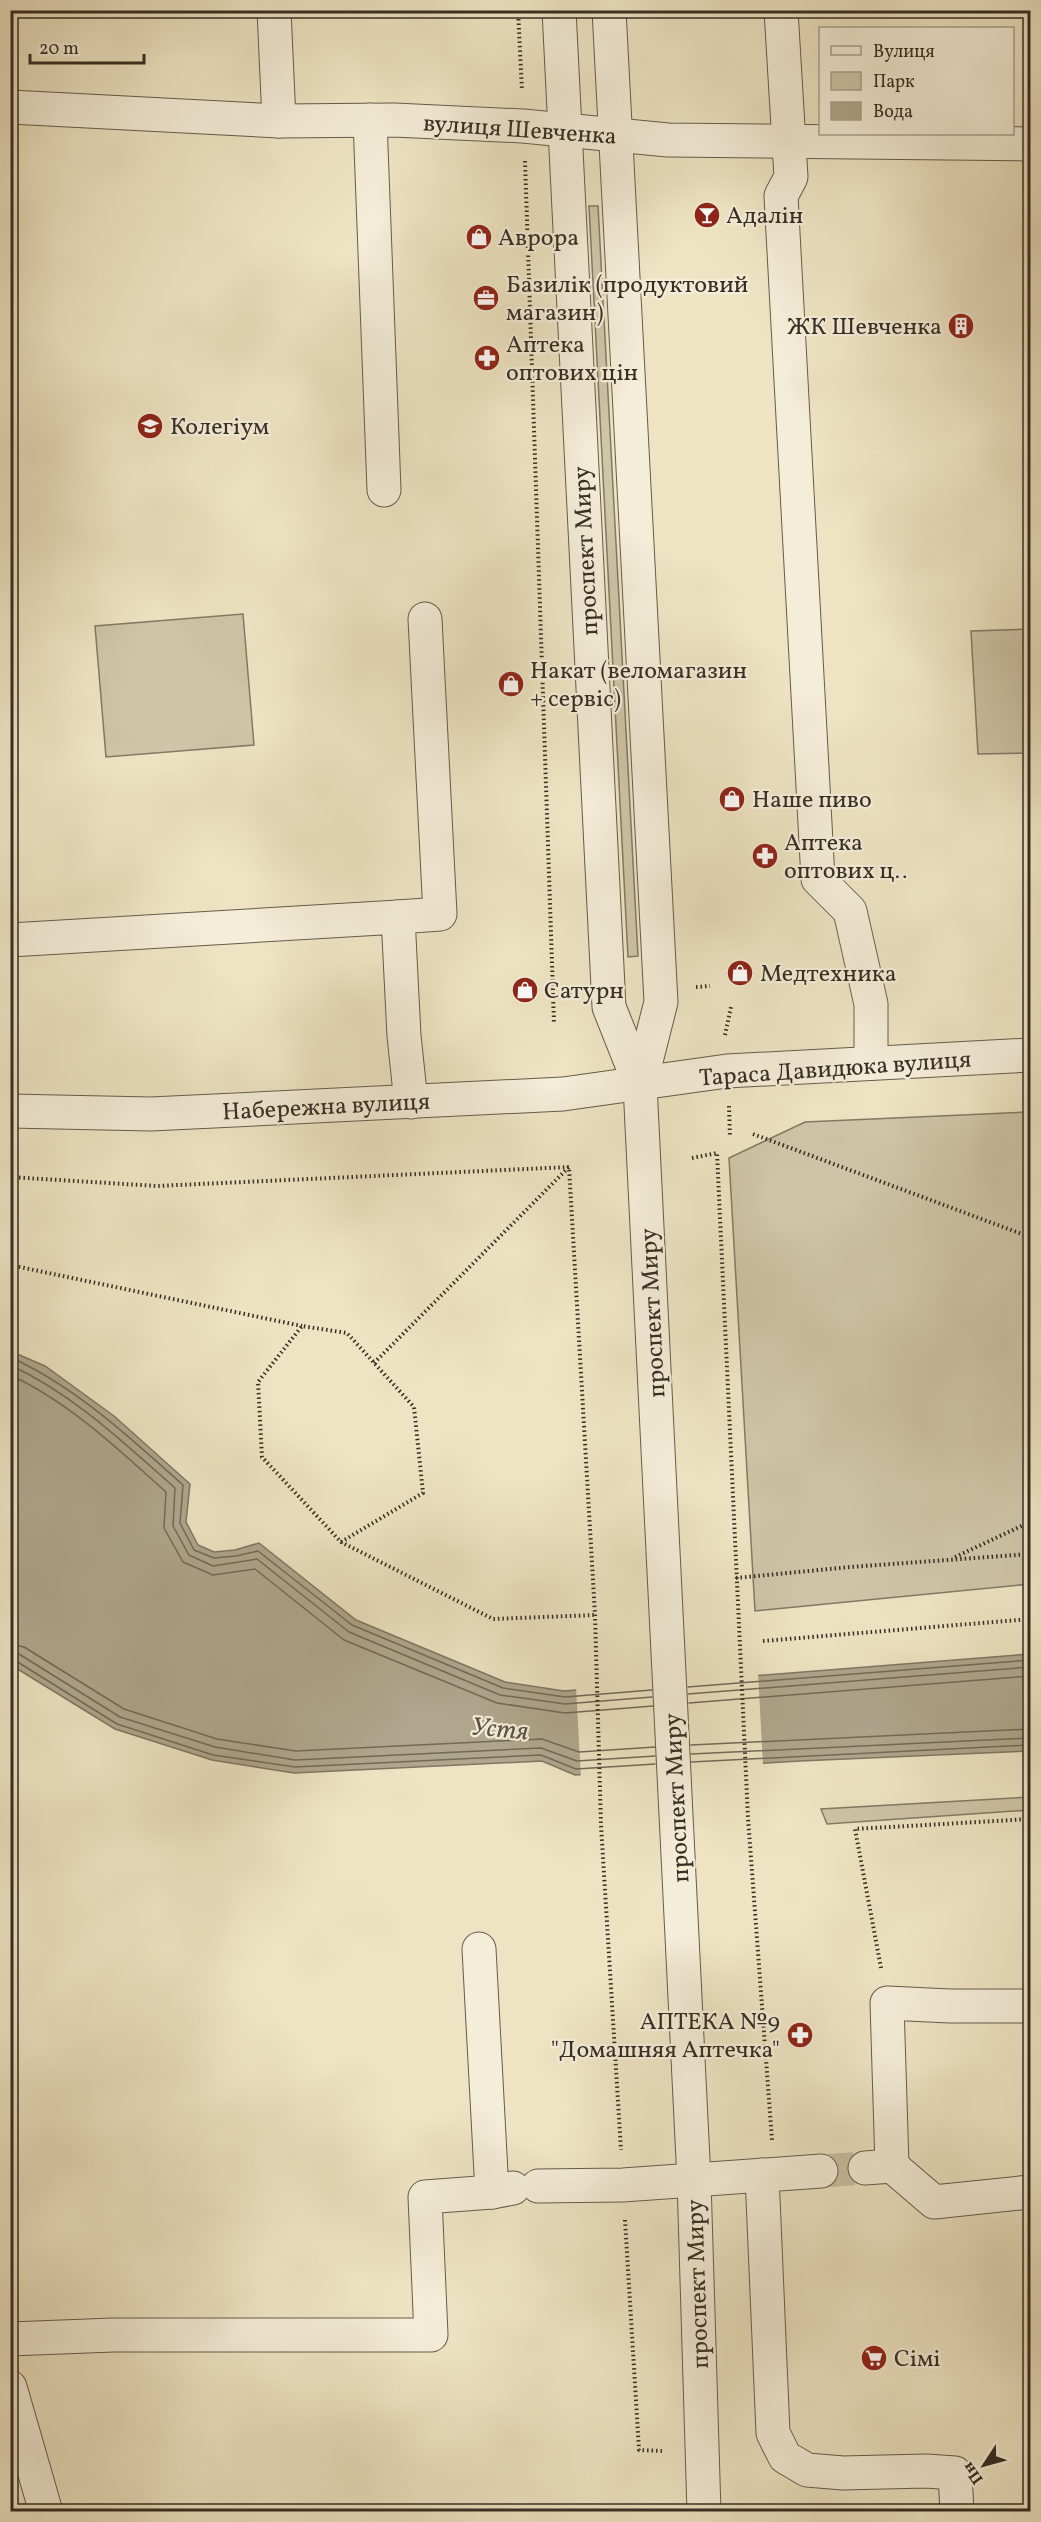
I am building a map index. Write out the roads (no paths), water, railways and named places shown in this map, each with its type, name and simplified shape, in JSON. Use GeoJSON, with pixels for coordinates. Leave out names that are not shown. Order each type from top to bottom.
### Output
{"type":"FeatureCollection","features":[{"type":"Feature","properties":{"kind":"street"},"geometry":{"type":"LineString","coordinates":[[274,10],[279,121]]}},
{"type":"Feature","properties":{"kind":"street","name":"проспект Миру"},"geometry":{"type":"LineString","coordinates":[[559,10],[609,1007],[640,1085]]}},
{"type":"Feature","properties":{"kind":"street","name":"проспект Миру"},"geometry":{"type":"LineString","coordinates":[[609,10],[661,1002],[640,1085],[678,1821],[694,2180],[704,2511]]}},
{"type":"Feature","properties":{"kind":"street"},"geometry":{"type":"LineString","coordinates":[[781,10],[791,177],[781,196],[818,879],[850,911],[871,1004],[871,1063]]}},
{"type":"Feature","properties":{"kind":"street","name":"вулиця Шевченка"},"geometry":{"type":"LineString","coordinates":[[10,107],[279,121],[370,120],[523,126],[668,140],[1030,144]]}},
{"type":"Feature","properties":{"kind":"street"},"geometry":{"type":"LineString","coordinates":[[370,120],[384,490]]}},
{"type":"Feature","properties":{"kind":"street"},"geometry":{"type":"LineString","coordinates":[[10,940],[440,914],[425,619]]}},
{"type":"Feature","properties":{"kind":"street"},"geometry":{"type":"LineString","coordinates":[[398,917],[404,1036],[411,1102]]}},
{"type":"Feature","properties":{"kind":"street","name":"Тараса Давидюка вулиця"},"geometry":{"type":"LineString","coordinates":[[640,1085],[727,1071],[1030,1055]]}},
{"type":"Feature","properties":{"kind":"street","name":"Набережна вулиця"},"geometry":{"type":"LineString","coordinates":[[10,1111],[151,1114],[563,1094],[640,1085]]}},
{"type":"Feature","properties":{"kind":"street"},"geometry":{"type":"LineString","coordinates":[[479,1949],[516,2188]]}},
{"type":"Feature","properties":{"kind":"street"},"geometry":{"type":"LineString","coordinates":[[1030,2006],[950,2006],[887,2002],[879,2167],[934,2202],[1030,2192]]}},
{"type":"Feature","properties":{"kind":"street"},"geometry":{"type":"LineString","coordinates":[[10,2339],[113,2335],[431,2335],[425,2197],[516,2188],[623,2185],[821,2171]]}},
{"type":"Feature","properties":{"kind":"street"},"geometry":{"type":"LineString","coordinates":[[768,2175],[773,2433],[785,2457],[807,2470],[843,2474],[926,2471],[955,2473],[957,2511]]}},
{"type":"Feature","properties":{"kind":"street"},"geometry":{"type":"LineString","coordinates":[[10,2387],[46,2511]]}},
{"type":"Feature","properties":{"kind":"water","name":"Устя"},"geometry":{"type":"Polygon","coordinates":[[[10,1351],[45,1366],[114,1416],[190,1484],[186,1522],[198,1545],[214,1552],[235,1550],[259,1543],[356,1620],[505,1682],[564,1691],[1030,1654],[1030,1751],[800,1761],[575,1775],[542,1761],[294,1773],[212,1760],[115,1729],[11,1665],[10,1351]]]}},
{"type":"Feature","properties":{"kind":"tunnel"},"geometry":{"type":"LineString","coordinates":[[821,2171],[865,2168]]}},
{"type":"Feature","properties":{"kind":"place","name":"Адалін"},"geometry":{"type":"Point","coordinates":[707,215]}},
{"type":"Feature","properties":{"kind":"place","name":"Аврора"},"geometry":{"type":"Point","coordinates":[479,237]}},
{"type":"Feature","properties":{"kind":"place","name":"Базилік (продуктовий магазин)"},"geometry":{"type":"Point","coordinates":[486,298]}},
{"type":"Feature","properties":{"kind":"place","name":"ЖК Шевченка"},"geometry":{"type":"Point","coordinates":[961,326]}},
{"type":"Feature","properties":{"kind":"place","name":"Аптека оптових цін"},"geometry":{"type":"Point","coordinates":[487,358]}},
{"type":"Feature","properties":{"kind":"place","name":"Колегіум"},"geometry":{"type":"Point","coordinates":[150,426]}},
{"type":"Feature","properties":{"kind":"place","name":"Накат (веломагазин + сервіс)"},"geometry":{"type":"Point","coordinates":[511,684]}},
{"type":"Feature","properties":{"kind":"place","name":"Наше пиво"},"geometry":{"type":"Point","coordinates":[732,799]}},
{"type":"Feature","properties":{"kind":"place","name":"Аптека оптових ц‥"},"geometry":{"type":"Point","coordinates":[765,856]}},
{"type":"Feature","properties":{"kind":"place","name":"Медтехника"},"geometry":{"type":"Point","coordinates":[740,973]}},
{"type":"Feature","properties":{"kind":"place","name":"Сатурн"},"geometry":{"type":"Point","coordinates":[525,990]}},
{"type":"Feature","properties":{"kind":"place","name":"АПТЕКА №9 \"Домашняя Аптечка\""},"geometry":{"type":"Point","coordinates":[800,2035]}},
{"type":"Feature","properties":{"kind":"place","name":"Сімі"},"geometry":{"type":"Point","coordinates":[874,2358]}}]}
